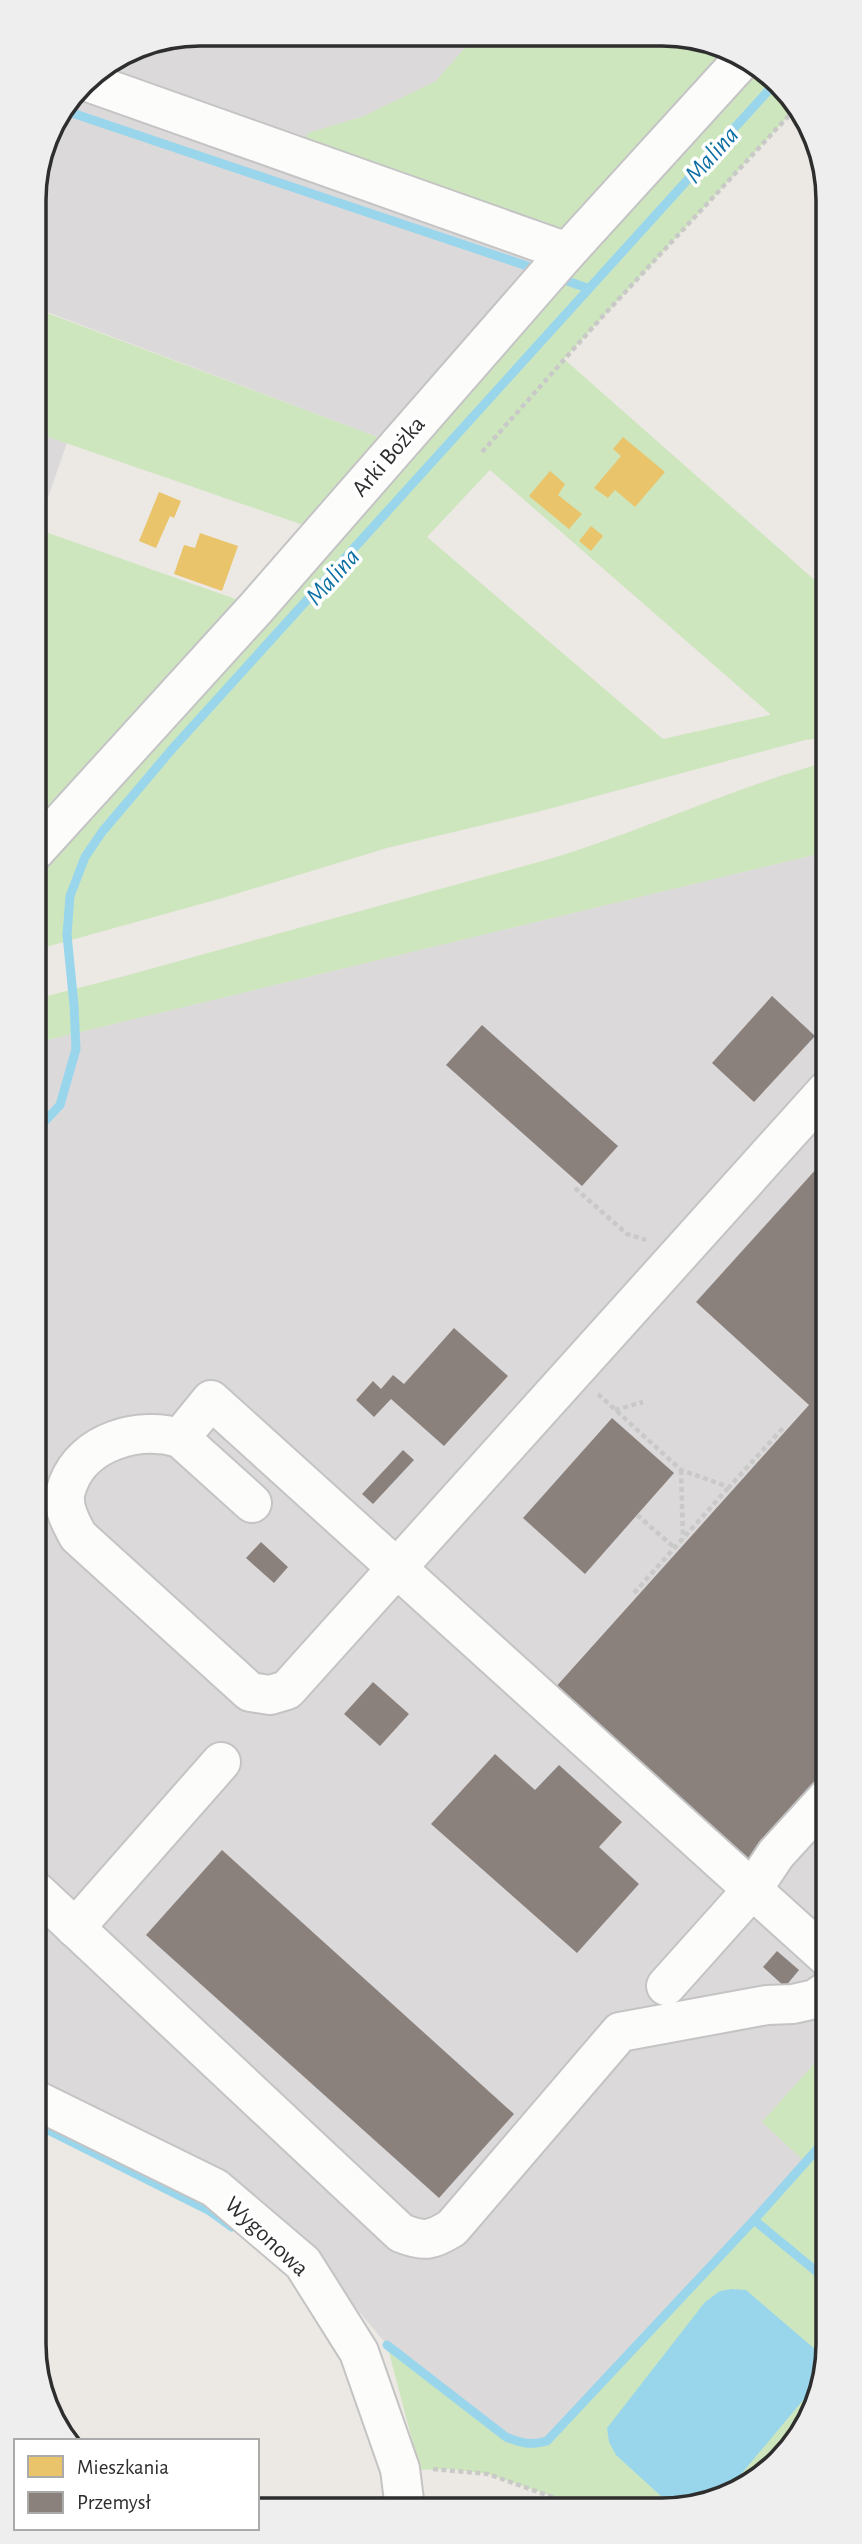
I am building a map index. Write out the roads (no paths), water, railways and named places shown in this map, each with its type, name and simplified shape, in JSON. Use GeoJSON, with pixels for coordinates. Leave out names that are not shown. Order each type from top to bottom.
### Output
{"type":"FeatureCollection","features":[{"type":"Feature","properties":{"kind":"street","name":"Arki Bożka"},"geometry":{"type":"LineString","coordinates":[[46,838],[257,607],[567,252],[737,65]]}},
{"type":"Feature","properties":{"kind":"street"},"geometry":{"type":"LineString","coordinates":[[97,85],[567,252]]}},
{"type":"Feature","properties":{"kind":"street"},"geometry":{"type":"LineString","coordinates":[[252,1503],[180,1438],[167,1434],[122,1438],[101,1446],[85,1456],[72,1474],[64,1497],[67,1516],[78,1536],[250,1692],[270,1695],[286,1690],[816,1102]]}},
{"type":"Feature","properties":{"kind":"street"},"geometry":{"type":"LineString","coordinates":[[180,1438],[211,1400],[816,1947]]}},
{"type":"Feature","properties":{"kind":"street"},"geometry":{"type":"LineString","coordinates":[[75,1928],[221,1762]]}},
{"type":"Feature","properties":{"kind":"street"},"geometry":{"type":"LineString","coordinates":[[666,1986],[752,1890],[776,1854],[816,1810]]}},
{"type":"Feature","properties":{"kind":"street"},"geometry":{"type":"LineString","coordinates":[[46,1900],[401,2233],[418,2240],[436,2238],[452,2228],[620,2032],[767,2005],[793,2004],[816,1997]]}},
{"type":"Feature","properties":{"kind":"street","name":"Wygonowa"},"geometry":{"type":"LineString","coordinates":[[46,2105],[215,2188],[303,2263],[359,2352],[400,2469],[404,2498]]}},
{"type":"Feature","properties":{"kind":"water"},"geometry":{"type":"Polygon","coordinates":[[[746,2290],[816,2350],[811,2384],[808,2395],[737,2479],[692,2496],[663,2498],[616,2455],[609,2442],[607,2428],[705,2302],[720,2291],[746,2290]]]}},
{"type":"Feature","properties":{"kind":"waterway","name":"Malina"},"geometry":{"type":"LineString","coordinates":[[46,1120],[60,1105],[76,1049],[67,935],[70,896],[85,857],[102,832],[173,748],[769,89]]}},
{"type":"Feature","properties":{"kind":"waterway"},"geometry":{"type":"LineString","coordinates":[[72,113],[530,267]]}},
{"type":"Feature","properties":{"kind":"waterway"},"geometry":{"type":"LineString","coordinates":[[559,278],[587,288]]}},
{"type":"Feature","properties":{"kind":"waterway"},"geometry":{"type":"LineString","coordinates":[[46,2129],[210,2211],[232,2227]]}},
{"type":"Feature","properties":{"kind":"waterway"},"geometry":{"type":"LineString","coordinates":[[387,2345],[506,2437],[526,2443],[547,2441],[816,2150]]}},
{"type":"Feature","properties":{"kind":"waterway"},"geometry":{"type":"LineString","coordinates":[[754,2220],[816,2271]]}}]}
